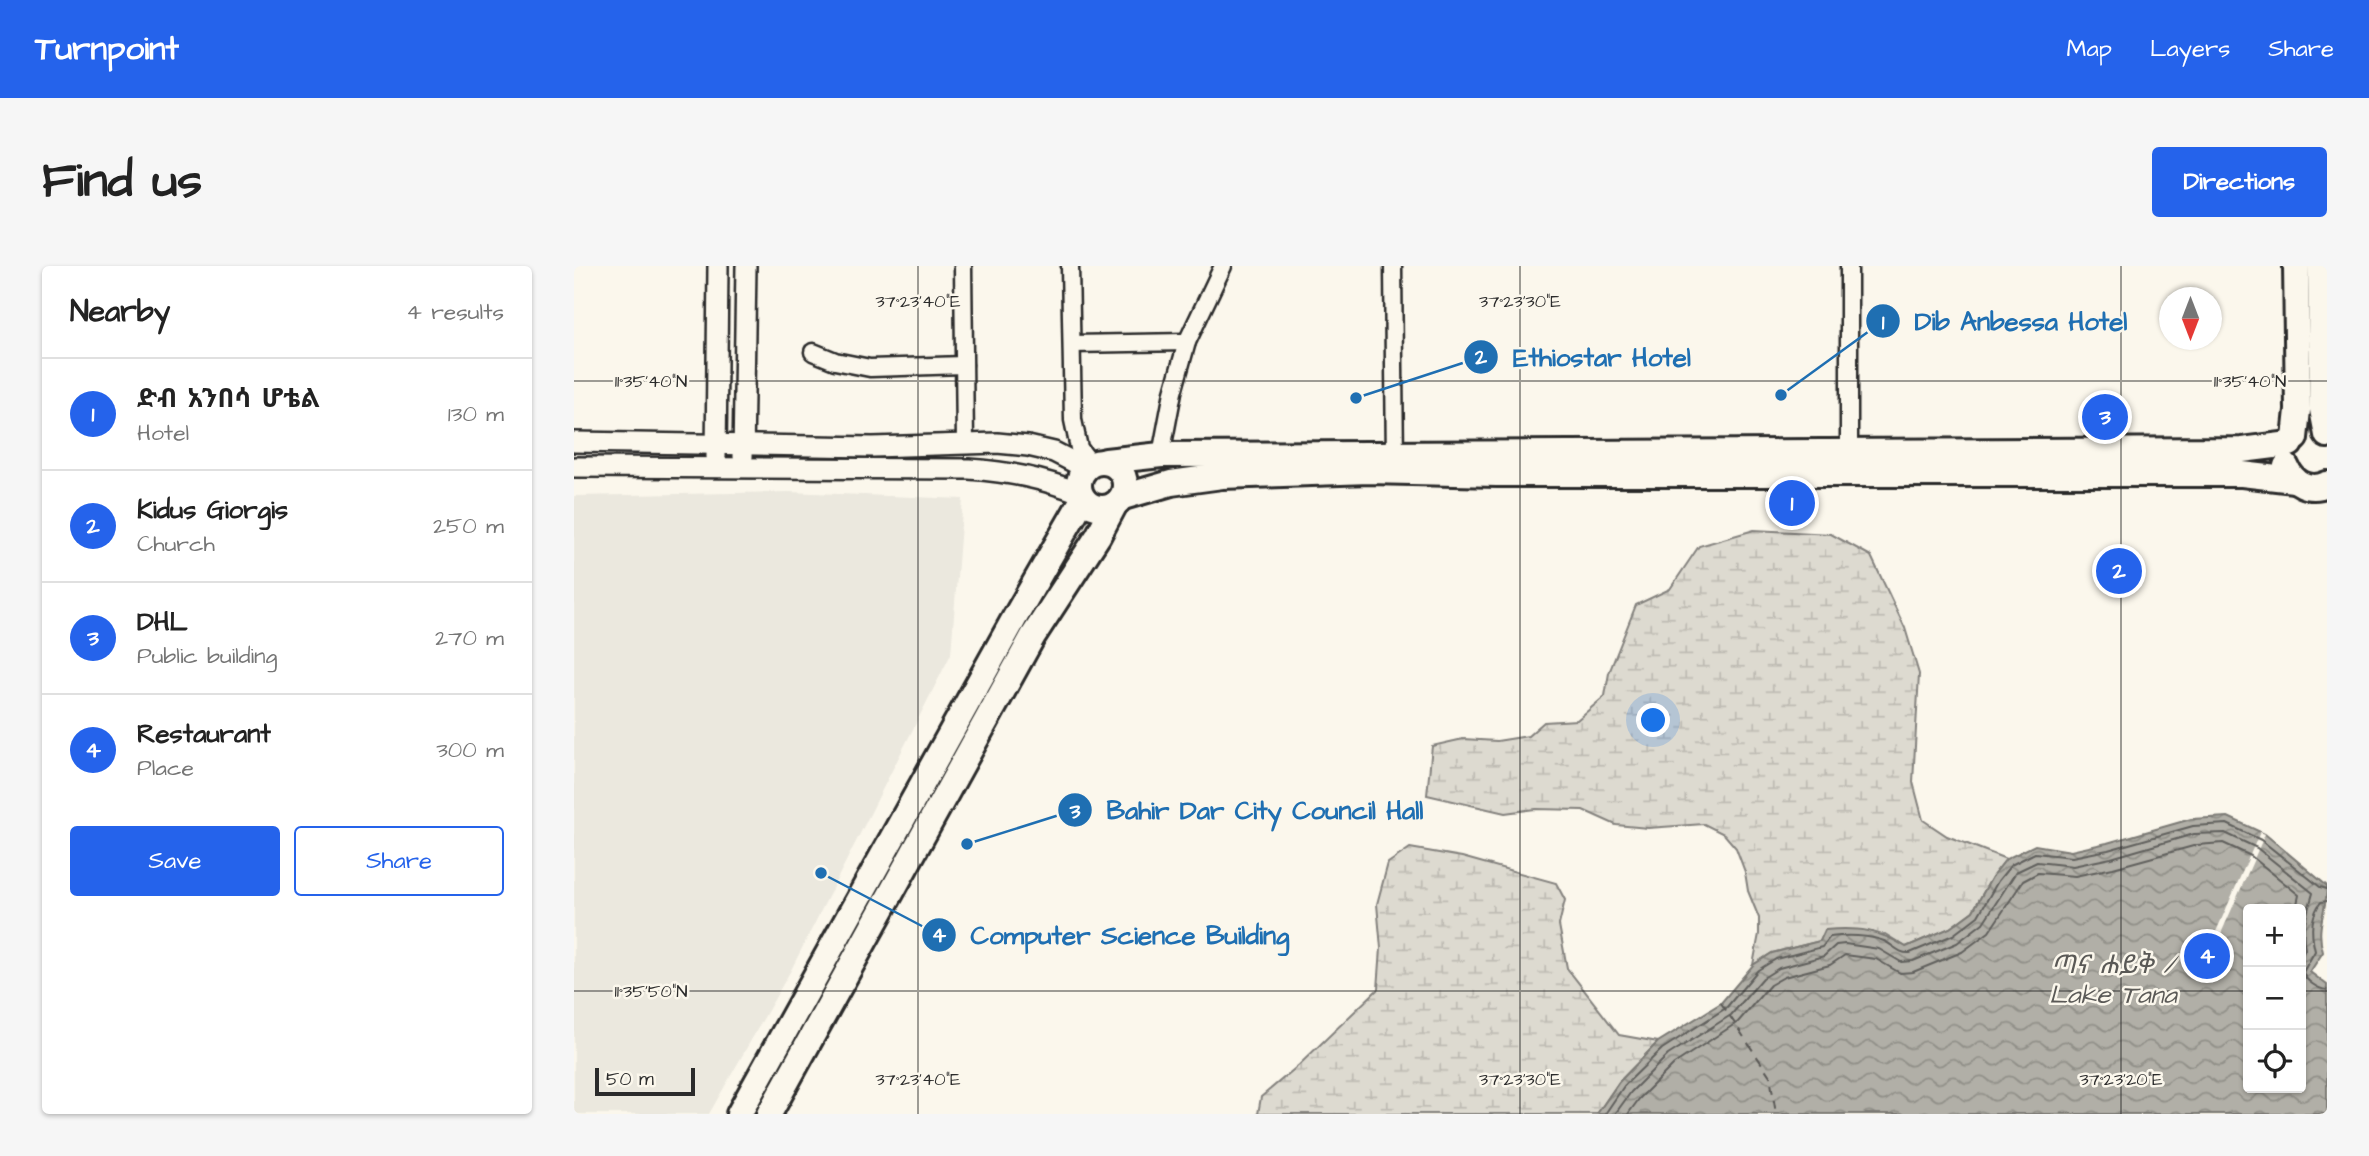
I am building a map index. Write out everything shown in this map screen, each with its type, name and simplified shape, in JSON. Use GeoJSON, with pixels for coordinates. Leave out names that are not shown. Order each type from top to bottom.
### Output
{"type":"FeatureCollection","features":[{"type":"Feature","properties":{"kind":"highway"},"geometry":{"type":"LineString","coordinates":[[2294,480],[2286,467],[2285,459],[2292,441],[2298,410],[2296,266]]}},
{"type":"Feature","properties":{"kind":"highway"},"geometry":{"type":"LineString","coordinates":[[2158,462],[2292,441],[2311,432],[2327,435],[2322,409],[2324,368],[2320,266]]}},
{"type":"Feature","properties":{"kind":"highway"},"geometry":{"type":"LineString","coordinates":[[739,1114],[1082,496],[1079,480],[1094,464],[1161,455],[1395,463],[1792,463],[1863,460],[2158,462],[2294,480],[2312,487],[2327,484]]}},
{"type":"Feature","properties":{"kind":"highway"},"geometry":{"type":"LineString","coordinates":[[1082,496],[1098,508],[1171,483],[1222,476],[1395,463]]}},
{"type":"Feature","properties":{"kind":"highway"},"geometry":{"type":"LineString","coordinates":[[769,1114],[1033,636],[1126,488],[1125,479],[1115,465],[1094,464]]}},
{"type":"Feature","properties":{"kind":"street"},"geometry":{"type":"LineString","coordinates":[[716,469],[718,266]]}},
{"type":"Feature","properties":{"kind":"street"},"geometry":{"type":"LineString","coordinates":[[743,469],[746,266]]}},
{"type":"Feature","properties":{"kind":"street"},"geometry":{"type":"LineString","coordinates":[[963,266],[965,444],[969,469]]}},
{"type":"Feature","properties":{"kind":"street"},"geometry":{"type":"LineString","coordinates":[[1070,266],[1075,433],[1079,448],[1094,464]]}},
{"type":"Feature","properties":{"kind":"street"},"geometry":{"type":"LineString","coordinates":[[1161,455],[1172,392],[1187,342],[1223,266]]}},
{"type":"Feature","properties":{"kind":"street"},"geometry":{"type":"LineString","coordinates":[[1394,266],[1395,463]]}},
{"type":"Feature","properties":{"kind":"street"},"geometry":{"type":"LineString","coordinates":[[1849,266],[1863,460]]}},
{"type":"Feature","properties":{"kind":"street"},"geometry":{"type":"LineString","coordinates":[[1072,344],[1187,342]]}},
{"type":"Feature","properties":{"kind":"street"},"geometry":{"type":"LineString","coordinates":[[813,352],[835,361],[870,368],[964,365]]}},
{"type":"Feature","properties":{"kind":"street"},"geometry":{"type":"LineString","coordinates":[[574,442],[743,446],[1028,446],[1094,464]]}},
{"type":"Feature","properties":{"kind":"street"},"geometry":{"type":"LineString","coordinates":[[574,467],[969,469],[1024,474],[1049,481],[1082,496]]}},
{"type":"Feature","properties":{"kind":"shaded area"},"geometry":{"type":"Polygon","coordinates":[[[789,492],[963,499],[951,654],[791,970],[709,1114],[574,1114],[574,496],[789,492]]]}},
{"type":"Feature","properties":{"kind":"green space"},"geometry":{"type":"Polygon","coordinates":[[[1754,530],[1831,534],[1871,556],[1905,628],[1919,674],[1913,782],[1923,820],[1947,836],[2006,859],[1992,877],[1973,911],[1950,928],[1906,947],[1885,934],[1820,941],[1772,953],[1753,965],[1759,918],[1736,848],[1724,834],[1704,824],[1648,828],[1616,825],[1583,810],[1535,809],[1505,813],[1427,795],[1432,746],[1463,739],[1497,741],[1528,736],[1544,722],[1577,720],[1605,696],[1609,673],[1636,605],[1670,589],[1699,546],[1754,530]]]}},
{"type":"Feature","properties":{"kind":"green space"},"geometry":{"type":"Polygon","coordinates":[[[1410,848],[1462,857],[1556,883],[1565,900],[1559,925],[1567,968],[1619,1035],[1658,1042],[1619,1082],[1597,1114],[1258,1114],[1261,1097],[1299,1065],[1378,989],[1381,948],[1377,904],[1388,863],[1410,848]]]}},
{"type":"Feature","properties":{"kind":"water","name":"ጣና ሐይቅ / Lake Tana"},"geometry":{"type":"Polygon","coordinates":[[[2228,817],[2265,834],[2327,886],[2320,934],[2323,952],[2310,972],[2327,985],[2327,1114],[1597,1114],[1619,1082],[1658,1042],[1721,1003],[1753,965],[1772,953],[1820,941],[1825,930],[1837,929],[1877,933],[1906,947],[1950,928],[1973,911],[1992,877],[2006,859],[2035,845],[2071,851],[2191,819],[2228,817]]]}},
{"type":"Feature","properties":{"kind":"pier"},"geometry":{"type":"Polygon","coordinates":[[[2260,832],[2265,834],[2216,945],[2229,951],[2218,974],[2186,960],[2196,937],[2211,943],[2260,832]]]}},
{"type":"Feature","properties":{"kind":"ferry route"},"geometry":{"type":"LineString","coordinates":[[1721,1003],[1770,1076],[1776,1114]]}},
{"type":"Feature","properties":{"kind":"place","name":"Dib Anbessa Hotel"},"geometry":{"type":"Point","coordinates":[1781,395]}},
{"type":"Feature","properties":{"kind":"place","name":"Ethiostar Hotel"},"geometry":{"type":"Point","coordinates":[1356,398]}},
{"type":"Feature","properties":{"kind":"place","name":"DHL"},"geometry":{"type":"Point","coordinates":[2105,417]}},
{"type":"Feature","properties":{"kind":"place","name":"ድብ አንበሳ ሆቴል"},"geometry":{"type":"Point","coordinates":[1792,503]}},
{"type":"Feature","properties":{"kind":"place","name":"Kidus Giorgis"},"geometry":{"type":"Point","coordinates":[2119,571]}},
{"type":"Feature","properties":{"kind":"place","name":"Bahir Dar City Council Hall"},"geometry":{"type":"Point","coordinates":[967,844]}},
{"type":"Feature","properties":{"kind":"place","name":"Computer Science Building"},"geometry":{"type":"Point","coordinates":[821,873]}},
{"type":"Feature","properties":{"kind":"place","name":"Restaurant"},"geometry":{"type":"Point","coordinates":[2207,956]}}]}
